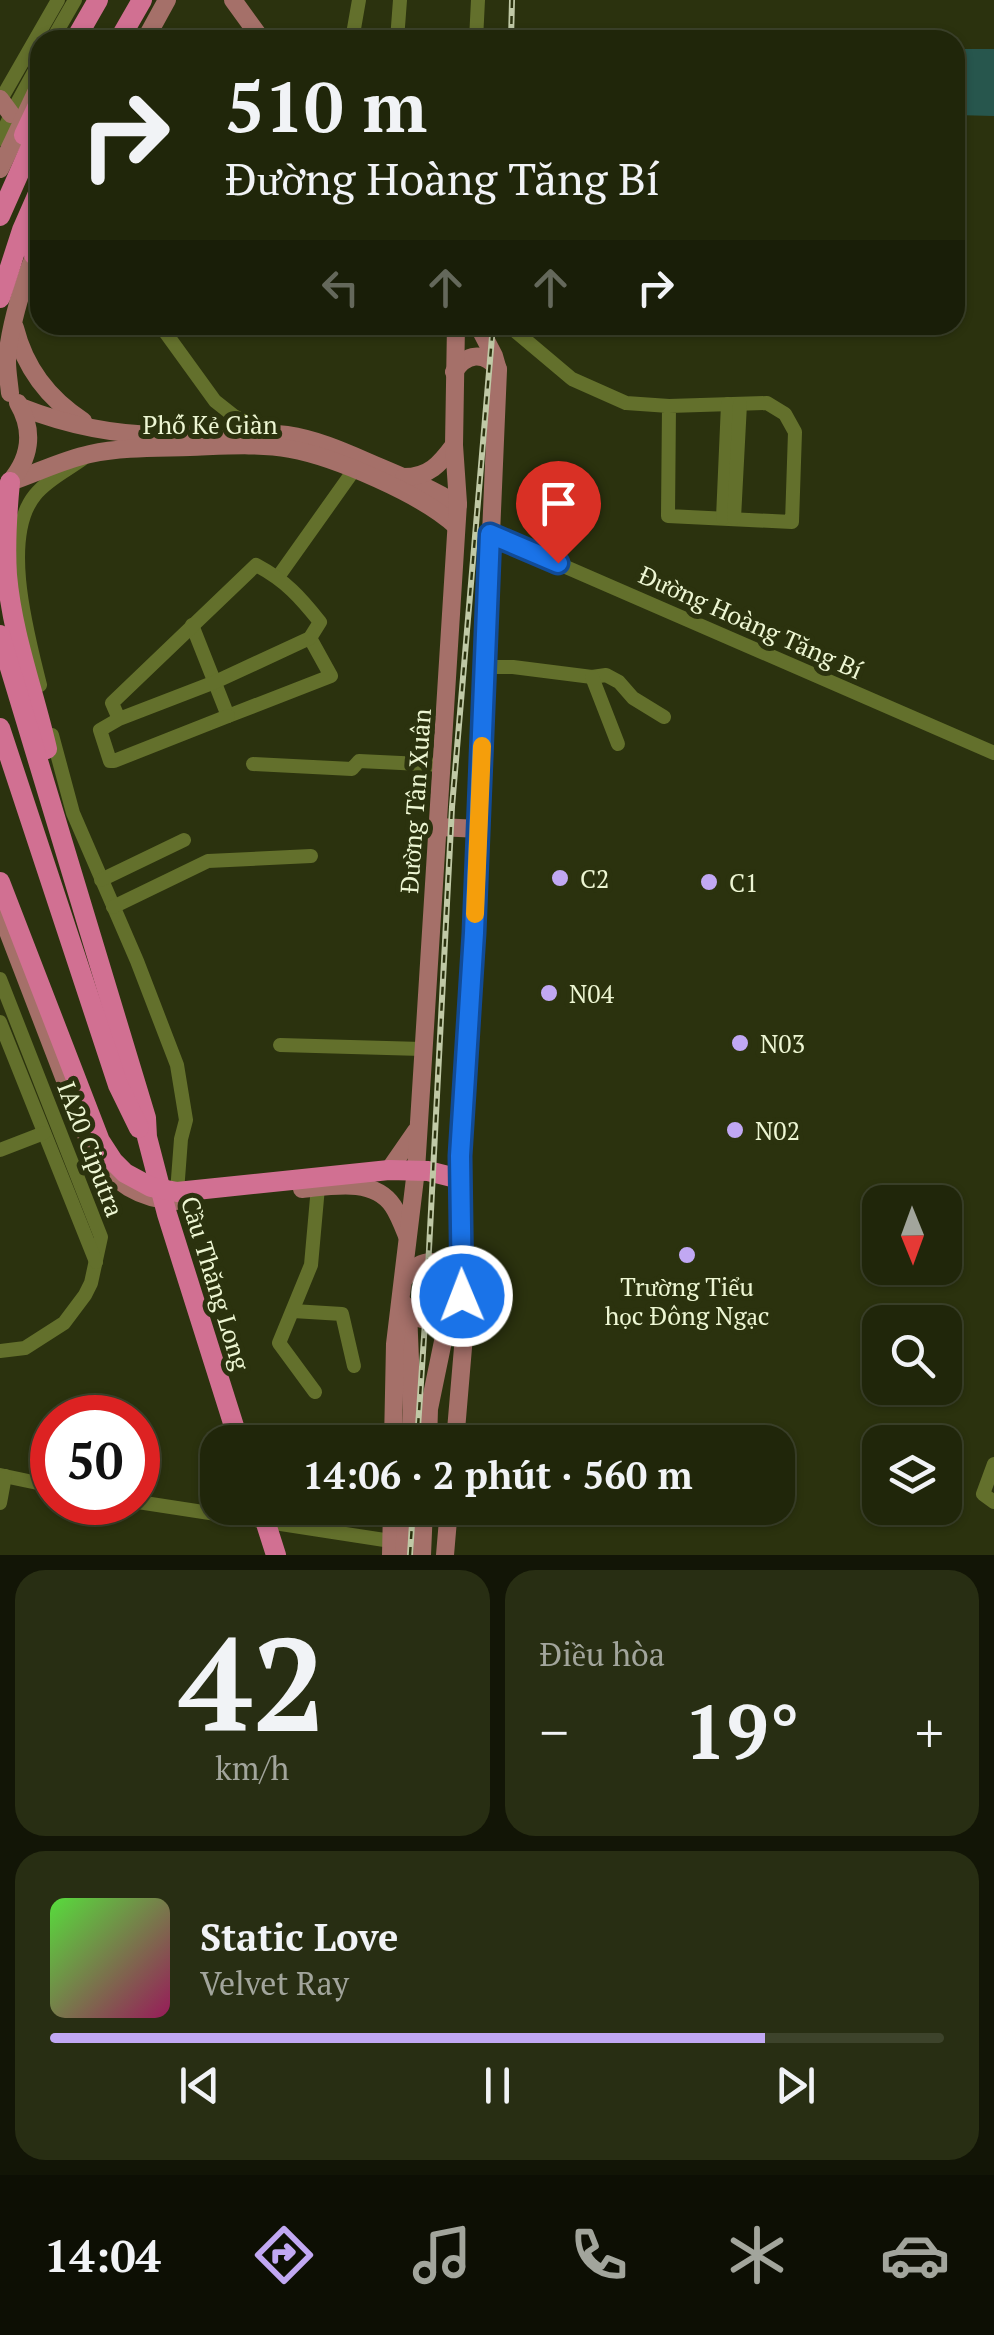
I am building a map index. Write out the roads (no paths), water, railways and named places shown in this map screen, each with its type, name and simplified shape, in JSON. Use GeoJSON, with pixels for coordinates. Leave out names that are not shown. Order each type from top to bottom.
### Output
{"type":"FeatureCollection","features":[{"type":"Feature","properties":{"kind":"highway"},"geometry":{"type":"LineString","coordinates":[[80,30],[98,0]]}},
{"type":"Feature","properties":{"kind":"highway"},"geometry":{"type":"LineString","coordinates":[[92,30],[109,0]]}},
{"type":"Feature","properties":{"kind":"highway"},"geometry":{"type":"LineString","coordinates":[[126,30],[149,0]]}},
{"type":"Feature","properties":{"kind":"highway"},"geometry":{"type":"LineString","coordinates":[[134,30],[149,0]]}},
{"type":"Feature","properties":{"kind":"highway"},"geometry":{"type":"LineString","coordinates":[[0,189],[30,123]]}},
{"type":"Feature","properties":{"kind":"highway"},"geometry":{"type":"LineString","coordinates":[[0,212],[30,145]]}},
{"type":"Feature","properties":{"kind":"highway"},"geometry":{"type":"LineString","coordinates":[[0,298],[30,212]]}},
{"type":"Feature","properties":{"kind":"highway"},"geometry":{"type":"LineString","coordinates":[[5,486],[7,578],[15,625],[34,692],[75,878]]}},
{"type":"Feature","properties":{"kind":"highway"},"geometry":{"type":"LineString","coordinates":[[0,634],[75,878]]}},
{"type":"Feature","properties":{"kind":"highway"},"geometry":{"type":"LineString","coordinates":[[0,728],[74,952]]}},
{"type":"Feature","properties":{"kind":"highway"},"geometry":{"type":"LineString","coordinates":[[0,761],[45,888],[74,952]]}},
{"type":"Feature","properties":{"kind":"highway","name":"Cầu Thăng Long"},"geometry":{"type":"LineString","coordinates":[[75,878],[146,1118],[147,1138],[168,1214],[235,1425]]}},
{"type":"Feature","properties":{"kind":"highway"},"geometry":{"type":"LineString","coordinates":[[0,882],[100,1141],[124,1173],[151,1187],[177,1192],[390,1170],[438,1172],[460,1180]]}},
{"type":"Feature","properties":{"kind":"highway","name":"Cầu Thăng Long"},"geometry":{"type":"LineString","coordinates":[[74,952],[118,1085],[134,1121],[147,1138]]}},
{"type":"Feature","properties":{"kind":"highway"},"geometry":{"type":"LineString","coordinates":[[262,1525],[276,1555]]}},
{"type":"Feature","properties":{"kind":"main road"},"geometry":{"type":"LineString","coordinates":[[72,30],[89,0]]}},
{"type":"Feature","properties":{"kind":"main road"},"geometry":{"type":"LineString","coordinates":[[151,30],[168,0]]}},
{"type":"Feature","properties":{"kind":"main road"},"geometry":{"type":"LineString","coordinates":[[234,0],[255,30]]}},
{"type":"Feature","properties":{"kind":"main road"},"geometry":{"type":"LineString","coordinates":[[0,169],[30,105]]}},
{"type":"Feature","properties":{"kind":"main road"},"geometry":{"type":"LineString","coordinates":[[5,486],[22,466],[29,446],[28,426],[11,396],[7,361],[30,272]]}},
{"type":"Feature","properties":{"kind":"main road"},"geometry":{"type":"LineString","coordinates":[[14,323],[24,355],[46,390],[64,408],[97,429]]}},
{"type":"Feature","properties":{"kind":"main road","name":"Đường Tân Xuân"},"geometry":{"type":"LineString","coordinates":[[393,1425],[395,1344],[416,1170],[458,505],[454,445],[456,335]]}},
{"type":"Feature","properties":{"kind":"main road"},"geometry":{"type":"LineString","coordinates":[[456,1425],[464,1337],[460,1180],[498,370],[483,335]]}},
{"type":"Feature","properties":{"kind":"main road"},"geometry":{"type":"LineString","coordinates":[[454,372],[464,360],[476,356],[489,360],[498,370]]}},
{"type":"Feature","properties":{"kind":"main road","name":"Phố Kẻ Giàn"},"geometry":{"type":"LineString","coordinates":[[11,396],[57,420],[97,429],[236,440],[304,452],[423,502],[456,526]]}},
{"type":"Feature","properties":{"kind":"main road","name":"Phố Kẻ Giàn"},"geometry":{"type":"LineString","coordinates":[[5,486],[89,454],[236,440],[267,433],[309,439],[404,477],[458,505]]}},
{"type":"Feature","properties":{"kind":"main road"},"geometry":{"type":"LineString","coordinates":[[404,477],[432,471],[454,445]]}},
{"type":"Feature","properties":{"kind":"main road"},"geometry":{"type":"LineString","coordinates":[[448,670],[468,676],[485,670]]}},
{"type":"Feature","properties":{"kind":"main road"},"geometry":{"type":"LineString","coordinates":[[439,827],[479,829]]}},
{"type":"Feature","properties":{"kind":"main road"},"geometry":{"type":"LineString","coordinates":[[0,911],[86,1138],[111,1175],[138,1194],[173,1201],[318,1187],[366,1187],[394,1206],[407,1236]]}},
{"type":"Feature","properties":{"kind":"main road"},"geometry":{"type":"LineString","coordinates":[[390,1170],[418,1126]]}},
{"type":"Feature","properties":{"kind":"main road"},"geometry":{"type":"LineString","coordinates":[[404,1294],[420,1319],[442,1320],[457,1308],[461,1289],[452,1268],[437,1262],[414,1266],[404,1294],[411,1425]]}},
{"type":"Feature","properties":{"kind":"main road"},"geometry":{"type":"LineString","coordinates":[[429,1425],[448,1316]]}},
{"type":"Feature","properties":{"kind":"main road"},"geometry":{"type":"LineString","coordinates":[[394,1525],[396,1550]]}},
{"type":"Feature","properties":{"kind":"main road"},"geometry":{"type":"LineString","coordinates":[[396,1550],[402,1525]]}},
{"type":"Feature","properties":{"kind":"main road"},"geometry":{"type":"LineString","coordinates":[[422,1555],[423,1525]]}},
{"type":"Feature","properties":{"kind":"main road"},"geometry":{"type":"LineString","coordinates":[[445,1555],[448,1525]]}},
{"type":"Feature","properties":{"kind":"street"},"geometry":{"type":"LineString","coordinates":[[42,30],[58,0]]}},
{"type":"Feature","properties":{"kind":"street"},"geometry":{"type":"LineString","coordinates":[[58,30],[75,0]]}},
{"type":"Feature","properties":{"kind":"street"},"geometry":{"type":"LineString","coordinates":[[354,30],[359,0]]}},
{"type":"Feature","properties":{"kind":"street"},"geometry":{"type":"LineString","coordinates":[[398,30],[400,0]]}},
{"type":"Feature","properties":{"kind":"street"},"geometry":{"type":"LineString","coordinates":[[476,30],[478,0]]}},
{"type":"Feature","properties":{"kind":"street"},"geometry":{"type":"LineString","coordinates":[[0,139],[3,103],[30,52]]}},
{"type":"Feature","properties":{"kind":"street"},"geometry":{"type":"LineString","coordinates":[[3,103],[30,72]]}},
{"type":"Feature","properties":{"kind":"street"},"geometry":{"type":"LineString","coordinates":[[167,335],[214,401],[267,433]]}},
{"type":"Feature","properties":{"kind":"street"},"geometry":{"type":"LineString","coordinates":[[520,335],[572,379],[626,403],[767,403],[785,414],[795,432],[792,522],[668,516],[668,406]]}},
{"type":"Feature","properties":{"kind":"street"},"geometry":{"type":"LineString","coordinates":[[728,518],[734,404]]}},
{"type":"Feature","properties":{"kind":"street"},"geometry":{"type":"LineString","coordinates":[[89,454],[49,480],[32,498],[19,534],[17,560],[25,624],[72,813],[160,1016],[177,1065],[186,1120],[177,1192]]}},
{"type":"Feature","properties":{"kind":"street"},"geometry":{"type":"LineString","coordinates":[[278,577],[354,470]]}},
{"type":"Feature","properties":{"kind":"street"},"geometry":{"type":"LineString","coordinates":[[5,486],[32,498]]}},
{"type":"Feature","properties":{"kind":"street","name":"Đường Hoàng Tăng Bí"},"geometry":{"type":"LineString","coordinates":[[490,534],[994,753]]}},
{"type":"Feature","properties":{"kind":"street"},"geometry":{"type":"LineString","coordinates":[[119,719],[112,703],[256,565],[298,594],[320,622],[310,638],[100,730],[110,761],[331,676],[310,638]]}},
{"type":"Feature","properties":{"kind":"street"},"geometry":{"type":"LineString","coordinates":[[192,625],[228,716]]}},
{"type":"Feature","properties":{"kind":"street"},"geometry":{"type":"LineString","coordinates":[[485,670],[514,668],[606,676],[620,682],[633,698],[664,717]]}},
{"type":"Feature","properties":{"kind":"street"},"geometry":{"type":"LineString","coordinates":[[592,677],[618,744]]}},
{"type":"Feature","properties":{"kind":"street"},"geometry":{"type":"LineString","coordinates":[[253,764],[352,769],[359,761],[442,765]]}},
{"type":"Feature","properties":{"kind":"street"},"geometry":{"type":"LineString","coordinates":[[101,880],[184,840]]}},
{"type":"Feature","properties":{"kind":"street"},"geometry":{"type":"LineString","coordinates":[[113,907],[208,861],[311,856]]}},
{"type":"Feature","properties":{"kind":"street","name":"IA20 Ciputra"},"geometry":{"type":"LineString","coordinates":[[0,979],[98,1224],[101,1238],[96,1263]]}},
{"type":"Feature","properties":{"kind":"street","name":"IA20 Ciputra"},"geometry":{"type":"LineString","coordinates":[[0,1022],[96,1263]]}},
{"type":"Feature","properties":{"kind":"street"},"geometry":{"type":"LineString","coordinates":[[280,1045],[422,1049]]}},
{"type":"Feature","properties":{"kind":"street"},"geometry":{"type":"LineString","coordinates":[[0,1150],[44,1133]]}},
{"type":"Feature","properties":{"kind":"street"},"geometry":{"type":"LineString","coordinates":[[315,1392],[278,1343],[311,1258],[318,1187]]}},
{"type":"Feature","properties":{"kind":"street"},"geometry":{"type":"LineString","coordinates":[[0,1351],[25,1348],[64,1323],[86,1295],[96,1263]]}},
{"type":"Feature","properties":{"kind":"street"},"geometry":{"type":"LineString","coordinates":[[293,1311],[342,1314],[354,1366]]}},
{"type":"Feature","properties":{"kind":"street"},"geometry":{"type":"LineString","coordinates":[[988,1498],[994,1464]]}},
{"type":"Feature","properties":{"kind":"street"},"geometry":{"type":"LineString","coordinates":[[0,1503],[3,1476],[30,1482]]}},
{"type":"Feature","properties":{"kind":"street"},"geometry":{"type":"LineString","coordinates":[[160,1504],[200,1509]]}},
{"type":"Feature","properties":{"kind":"street"},"geometry":{"type":"LineString","coordinates":[[260,1525],[267,1555]]}},
{"type":"Feature","properties":{"kind":"street"},"geometry":{"type":"LineString","coordinates":[[297,1525],[396,1550]]}},
{"type":"Feature","properties":{"kind":"water"},"geometry":{"type":"Polygon","coordinates":[[[965,49],[994,49],[994,116],[965,115],[965,49]]]}},
{"type":"Feature","properties":{"kind":"railway"},"geometry":{"type":"LineString","coordinates":[[511,30],[512,0]]}},
{"type":"Feature","properties":{"kind":"railway"},"geometry":{"type":"LineString","coordinates":[[418,1425],[452,807],[492,335]]}},
{"type":"Feature","properties":{"kind":"railway"},"geometry":{"type":"LineString","coordinates":[[410,1555],[412,1525]]}},
{"type":"Feature","properties":{"kind":"place","name":"C2"},"geometry":{"type":"Point","coordinates":[560,878]}},
{"type":"Feature","properties":{"kind":"place","name":"C1"},"geometry":{"type":"Point","coordinates":[709,882]}},
{"type":"Feature","properties":{"kind":"place","name":"N04"},"geometry":{"type":"Point","coordinates":[549,993]}},
{"type":"Feature","properties":{"kind":"place","name":"N03"},"geometry":{"type":"Point","coordinates":[740,1043]}},
{"type":"Feature","properties":{"kind":"place","name":"N02"},"geometry":{"type":"Point","coordinates":[735,1130]}},
{"type":"Feature","properties":{"kind":"place","name":"Trường Tiểu học Đông Ngạc"},"geometry":{"type":"Point","coordinates":[687,1255]}}]}
